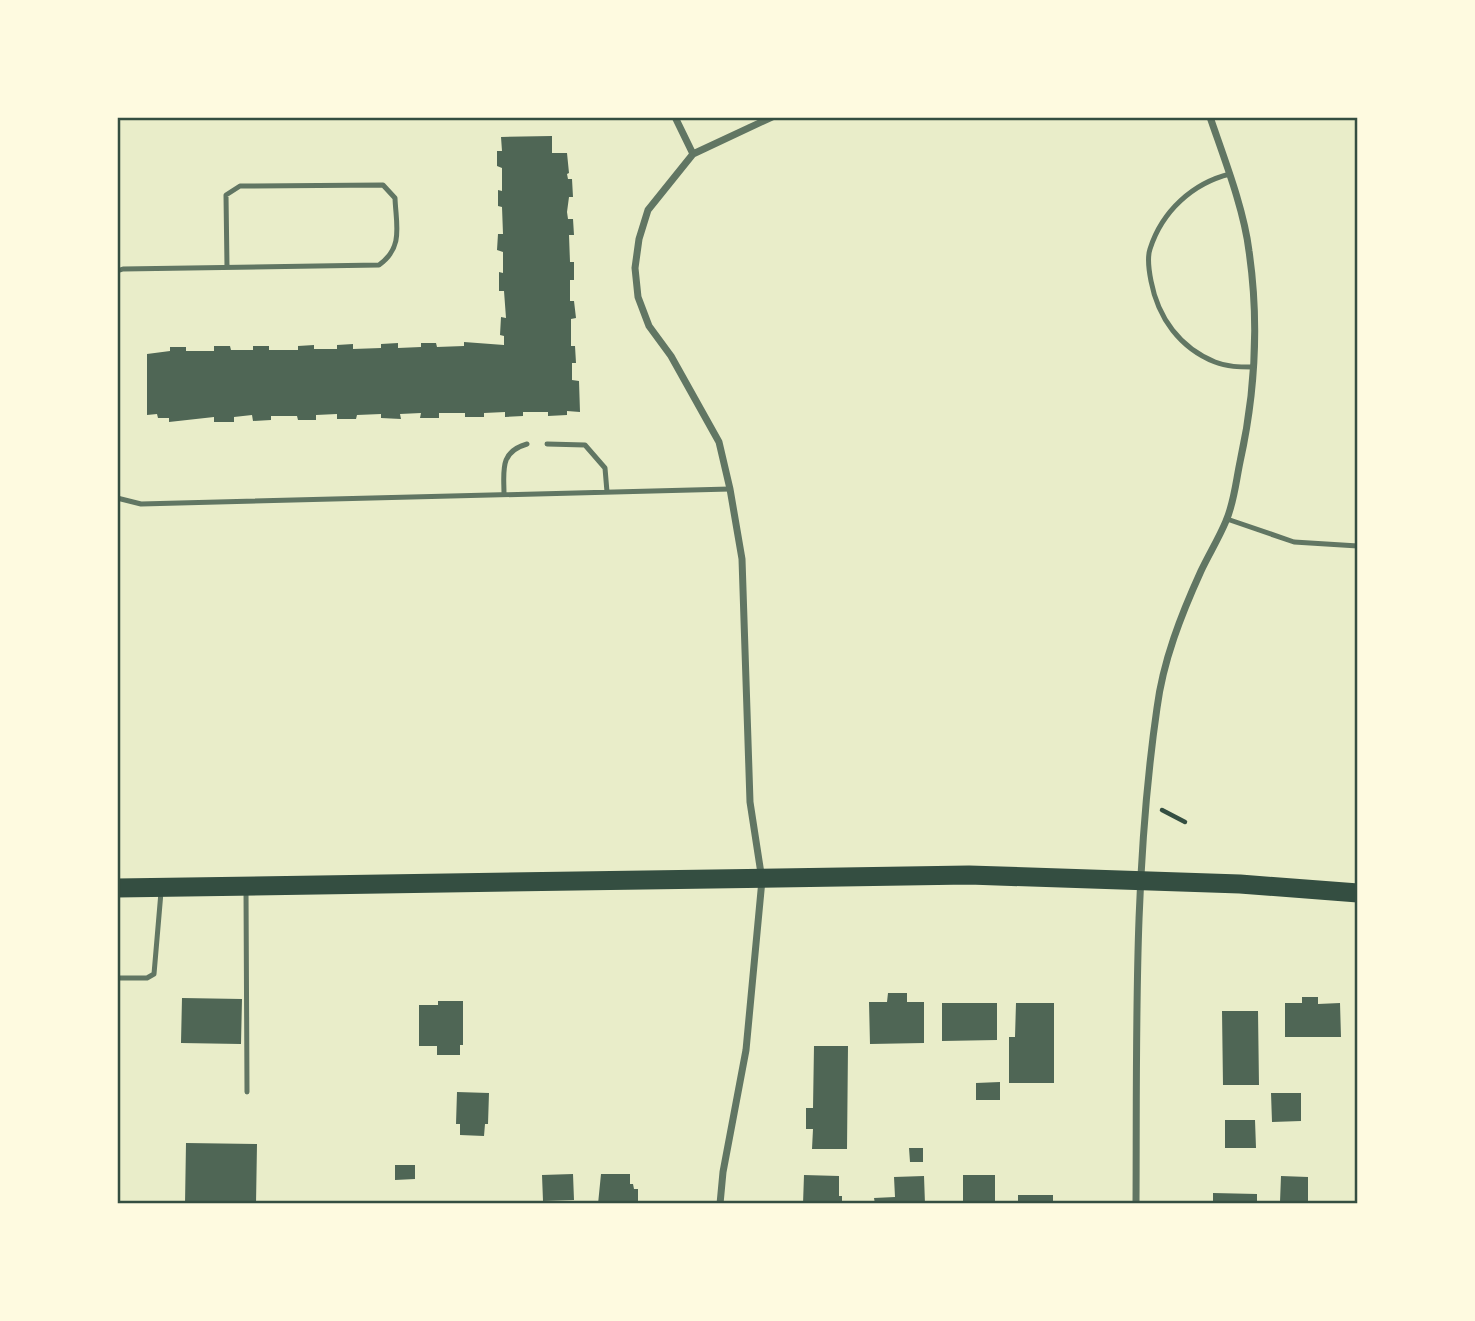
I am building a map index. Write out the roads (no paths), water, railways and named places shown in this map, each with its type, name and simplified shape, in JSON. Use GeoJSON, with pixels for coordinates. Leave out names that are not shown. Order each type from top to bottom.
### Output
{"type":"FeatureCollection","features":[{"type":"Feature","properties":{"kind":"highway"},"geometry":{"type":"LineString","coordinates":[[117,888],[969,875],[1240,884],[1358,893]]}},
{"type":"Feature","properties":{"kind":"street"},"geometry":{"type":"LineString","coordinates":[[675,117],[693,154]]}},
{"type":"Feature","properties":{"kind":"street"},"geometry":{"type":"LineString","coordinates":[[720,1204],[723,1172],[746,1051],[762,880],[750,802],[743,559],[719,442],[671,356],[649,326],[638,297],[636,258],[648,210],[693,154],[772,117]]}},
{"type":"Feature","properties":{"kind":"street"},"geometry":{"type":"LineString","coordinates":[[1136,1204],[1140,880],[1144,811],[1157,704],[1175,631],[1227,519],[1249,422],[1254,332],[1249,250],[1230,174],[1210,117]]}},
{"type":"Feature","properties":{"kind":"lane"},"geometry":{"type":"LineString","coordinates":[[1230,174],[1216,177],[1197,188],[1170,212],[1158,229],[1149,251],[1149,271],[1154,296],[1164,319],[1178,338],[1195,352],[1216,363],[1252,367]]}},
{"type":"Feature","properties":{"kind":"lane"},"geometry":{"type":"LineString","coordinates":[[117,271],[379,265],[389,258],[397,246],[395,198],[383,185],[240,186],[226,195],[227,267]]}},
{"type":"Feature","properties":{"kind":"lane"},"geometry":{"type":"LineString","coordinates":[[504,494],[503,464],[517,446],[527,444]]}},
{"type":"Feature","properties":{"kind":"lane"},"geometry":{"type":"LineString","coordinates":[[547,444],[586,445],[605,468],[607,492]]}},
{"type":"Feature","properties":{"kind":"lane"},"geometry":{"type":"LineString","coordinates":[[117,498],[141,504],[730,489]]}},
{"type":"Feature","properties":{"kind":"lane"},"geometry":{"type":"LineString","coordinates":[[1227,519],[1294,542],[1358,546]]}},
{"type":"Feature","properties":{"kind":"lane"},"geometry":{"type":"LineString","coordinates":[[246,886],[247,1092]]}},
{"type":"Feature","properties":{"kind":"lane"},"geometry":{"type":"LineString","coordinates":[[117,978],[147,978],[154,974],[161,887]]}}]}
